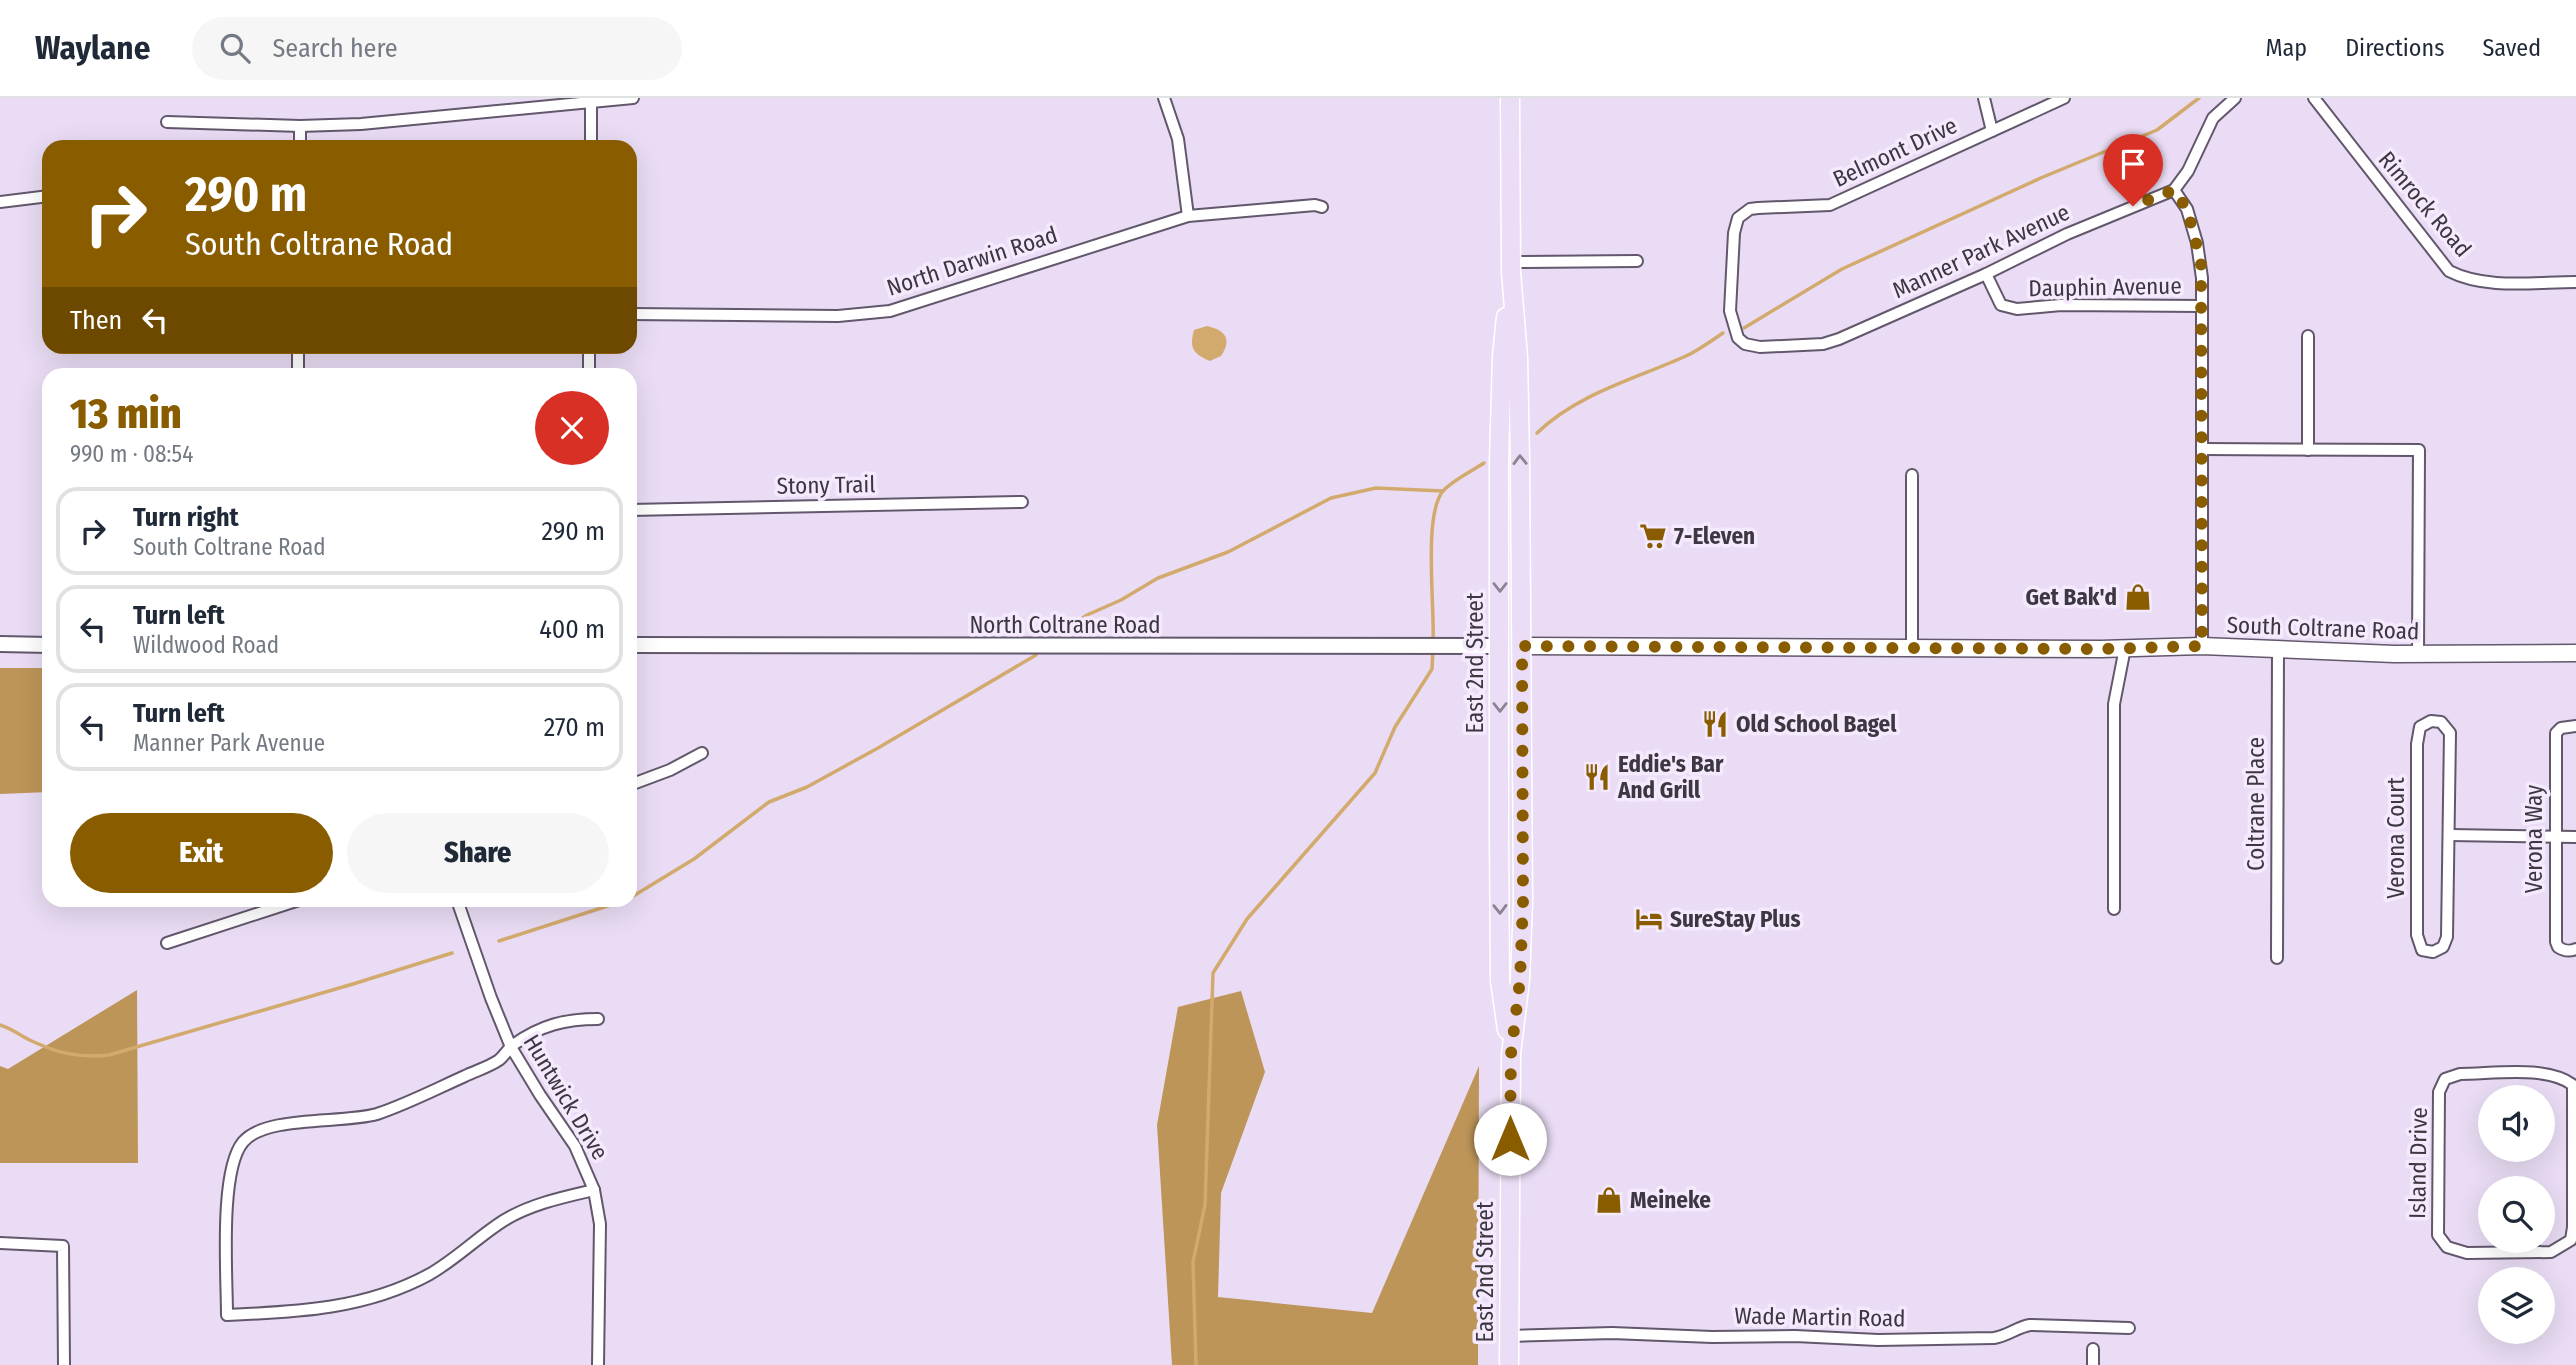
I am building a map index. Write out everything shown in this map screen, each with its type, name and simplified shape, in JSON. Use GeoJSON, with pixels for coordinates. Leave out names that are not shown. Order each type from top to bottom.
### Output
{"type":"FeatureCollection","features":[{"type":"Feature","properties":{"kind":"main road","name":"East 2nd Street"},"geometry":{"type":"LineString","coordinates":[[1509,1365],[1511,1054],[1520,980],[1523,902],[1518,357],[1511,267],[1510,98]]}},
{"type":"Feature","properties":{"kind":"main road","name":"East 2nd Street"},"geometry":{"type":"LineString","coordinates":[[1511,267],[1501,396],[1499,833],[1500,981],[1511,1054]]}},
{"type":"Feature","properties":{"kind":"main road"},"geometry":{"type":"LineString","coordinates":[[1500,646],[1522,646]]}},
{"type":"Feature","properties":{"kind":"main road","name":"South Coltrane Road"},"geometry":{"type":"LineString","coordinates":[[1522,646],[2202,646],[2418,654],[2576,653]]}},
{"type":"Feature","properties":{"kind":"main road"},"geometry":{"type":"LineString","coordinates":[[1499,833],[1514,895],[1523,902]]}},
{"type":"Feature","properties":{"kind":"street"},"geometry":{"type":"LineString","coordinates":[[167,122],[300,126],[361,124],[633,98]]}},
{"type":"Feature","properties":{"kind":"street"},"geometry":{"type":"LineString","coordinates":[[1164,98],[1178,139],[1188,216]]}},
{"type":"Feature","properties":{"kind":"street"},"geometry":{"type":"LineString","coordinates":[[1984,98],[1992,131]]}},
{"type":"Feature","properties":{"kind":"street","name":"Belmont Drive"},"geometry":{"type":"LineString","coordinates":[[1738,338],[1730,311],[1734,233],[1738,218],[1749,209],[1830,205],[2064,98]]}},
{"type":"Feature","properties":{"kind":"street"},"geometry":{"type":"LineString","coordinates":[[2202,646],[2202,270],[2187,209],[2174,190],[2188,171],[2213,118],[2235,98]]}},
{"type":"Feature","properties":{"kind":"street","name":"Rimrock Road"},"geometry":{"type":"LineString","coordinates":[[2314,98],[2449,271],[2462,278],[2484,282],[2576,282]]}},
{"type":"Feature","properties":{"kind":"street"},"geometry":{"type":"LineString","coordinates":[[591,103],[591,140]]}},
{"type":"Feature","properties":{"kind":"street"},"geometry":{"type":"LineString","coordinates":[[300,126],[300,140]]}},
{"type":"Feature","properties":{"kind":"street","name":"Manner Park Avenue"},"geometry":{"type":"LineString","coordinates":[[1738,338],[1745,344],[1760,347],[1824,344],[1986,274],[2067,234],[2174,190]]}},
{"type":"Feature","properties":{"kind":"street"},"geometry":{"type":"LineString","coordinates":[[0,202],[42,197]]}},
{"type":"Feature","properties":{"kind":"street","name":"North Darwin Road"},"geometry":{"type":"LineString","coordinates":[[637,314],[838,316],[890,311],[1188,216],[1315,205],[1322,207]]}},
{"type":"Feature","properties":{"kind":"street"},"geometry":{"type":"LineString","coordinates":[[1511,267],[1636,261]]}},
{"type":"Feature","properties":{"kind":"street","name":"Dauphin Avenue"},"geometry":{"type":"LineString","coordinates":[[1986,274],[2001,305],[2017,309],[2061,305],[2202,306]]}},
{"type":"Feature","properties":{"kind":"street"},"geometry":{"type":"LineString","coordinates":[[2308,336],[2308,450]]}},
{"type":"Feature","properties":{"kind":"street"},"geometry":{"type":"LineString","coordinates":[[2202,449],[2419,450],[2418,654]]}},
{"type":"Feature","properties":{"kind":"street"},"geometry":{"type":"LineString","coordinates":[[1912,475],[1912,648]]}},
{"type":"Feature","properties":{"kind":"street","name":"Stony Trail"},"geometry":{"type":"LineString","coordinates":[[637,510],[1022,502]]}},
{"type":"Feature","properties":{"kind":"street"},"geometry":{"type":"LineString","coordinates":[[0,644],[42,645]]}},
{"type":"Feature","properties":{"kind":"street","name":"North Coltrane Road"},"geometry":{"type":"LineString","coordinates":[[637,645],[1500,646]]}},
{"type":"Feature","properties":{"kind":"street"},"geometry":{"type":"LineString","coordinates":[[2114,909],[2114,704],[2125,648]]}},
{"type":"Feature","properties":{"kind":"street","name":"Coltrane Place"},"geometry":{"type":"LineString","coordinates":[[2277,958],[2278,650]]}},
{"type":"Feature","properties":{"kind":"street","name":"Verona Court"},"geometry":{"type":"LineString","coordinates":[[2431,721],[2441,722],[2450,733],[2450,835],[2447,937],[2439,950],[2426,951],[2422,950],[2417,935],[2417,744],[2420,727],[2431,721]]}},
{"type":"Feature","properties":{"kind":"street","name":"Verona Way"},"geometry":{"type":"LineString","coordinates":[[2576,726],[2561,728],[2556,733],[2554,837],[2556,942],[2563,950],[2576,949]]}},
{"type":"Feature","properties":{"kind":"street"},"geometry":{"type":"LineString","coordinates":[[637,782],[670,770],[702,753]]}},
{"type":"Feature","properties":{"kind":"street"},"geometry":{"type":"LineString","coordinates":[[2450,835],[2576,837]]}},
{"type":"Feature","properties":{"kind":"street"},"geometry":{"type":"LineString","coordinates":[[167,943],[278,907]]}},
{"type":"Feature","properties":{"kind":"street","name":"Huntwick Drive"},"geometry":{"type":"LineString","coordinates":[[460,907],[511,1047],[575,1146],[594,1190],[600,1224],[598,1365]]}},
{"type":"Feature","properties":{"kind":"street"},"geometry":{"type":"LineString","coordinates":[[594,1190],[518,1213],[494,1227],[430,1274],[371,1299],[321,1310],[228,1315],[229,1179],[244,1140],[267,1129],[292,1122],[338,1121],[373,1115],[402,1105],[499,1060],[511,1047],[533,1032],[568,1019],[598,1019]]}},
{"type":"Feature","properties":{"kind":"street","name":"Island Drive"},"geometry":{"type":"LineString","coordinates":[[2460,1073],[2546,1073],[2563,1077],[2574,1085],[2575,1168],[2574,1227],[2571,1240],[2560,1248],[2551,1252],[2467,1253],[2447,1247],[2438,1235],[2439,1092],[2445,1079],[2460,1073]]}},
{"type":"Feature","properties":{"kind":"street"},"geometry":{"type":"LineString","coordinates":[[0,1243],[63,1245],[64,1365]]}},
{"type":"Feature","properties":{"kind":"street","name":"Wade Martin Road"},"geometry":{"type":"LineString","coordinates":[[1509,1336],[1612,1333],[1878,1340],[1994,1338],[2004,1337],[2022,1326],[2030,1325],[2129,1328]]}},
{"type":"Feature","properties":{"kind":"street"},"geometry":{"type":"LineString","coordinates":[[2093,1349],[2093,1365]]}},
{"type":"Feature","properties":{"kind":"shaded area"},"geometry":{"type":"Polygon","coordinates":[[[1207,326],[1218,330],[1226,340],[1221,356],[1210,361],[1196,353],[1192,346],[1194,330],[1207,326]]]}},
{"type":"Feature","properties":{"kind":"shaded area"},"geometry":{"type":"Polygon","coordinates":[[[0,668],[42,668],[42,792],[0,794],[0,668]]]}},
{"type":"Feature","properties":{"kind":"shaded area"},"geometry":{"type":"Polygon","coordinates":[[[137,990],[138,1163],[0,1163],[0,1066],[8,1069],[137,990]]]}},
{"type":"Feature","properties":{"kind":"shaded area"},"geometry":{"type":"Polygon","coordinates":[[[1241,991],[1265,1072],[1221,1193],[1218,1297],[1372,1313],[1479,1066],[1478,1365],[1172,1365],[1157,1125],[1178,1007],[1241,991]]]}},
{"type":"Feature","properties":{"kind":"waterway"},"geometry":{"type":"LineString","coordinates":[[1744,328],[1842,269],[2043,177],[2157,130],[2199,98]]}},
{"type":"Feature","properties":{"kind":"waterway"},"geometry":{"type":"LineString","coordinates":[[1537,433],[1553,419],[1588,398],[1686,356],[1723,333]]}},
{"type":"Feature","properties":{"kind":"waterway"},"geometry":{"type":"LineString","coordinates":[[1433,641],[1431,562],[1433,520],[1437,503],[1447,487],[1484,463]]}},
{"type":"Feature","properties":{"kind":"waterway"},"geometry":{"type":"LineString","coordinates":[[1056,636],[1087,615],[1121,600],[1158,578],[1228,552],[1331,498],[1376,488],[1443,491]]}},
{"type":"Feature","properties":{"kind":"waterway"},"geometry":{"type":"LineString","coordinates":[[1196,1365],[1193,1262],[1205,1205],[1213,973],[1247,919],[1375,773],[1395,727],[1432,669],[1433,648]]}},
{"type":"Feature","properties":{"kind":"waterway"},"geometry":{"type":"LineString","coordinates":[[637,894],[694,859],[769,802],[807,787],[878,748],[1036,655]]}},
{"type":"Feature","properties":{"kind":"waterway"},"geometry":{"type":"LineString","coordinates":[[499,941],[604,907]]}},
{"type":"Feature","properties":{"kind":"waterway"},"geometry":{"type":"LineString","coordinates":[[0,1025],[53,1050],[89,1056],[109,1055],[452,953]]}},
{"type":"Feature","properties":{"kind":"place","name":"7-Eleven"},"geometry":{"type":"Point","coordinates":[1653,536]}},
{"type":"Feature","properties":{"kind":"place","name":"Get Bak'd"},"geometry":{"type":"Point","coordinates":[2138,597]}},
{"type":"Feature","properties":{"kind":"place","name":"Old School Bagel"},"geometry":{"type":"Point","coordinates":[1715,724]}},
{"type":"Feature","properties":{"kind":"place","name":"Eddie's Bar And Grill"},"geometry":{"type":"Point","coordinates":[1597,777]}},
{"type":"Feature","properties":{"kind":"place","name":"SureStay Plus"},"geometry":{"type":"Point","coordinates":[1649,919]}},
{"type":"Feature","properties":{"kind":"place","name":"Meineke"},"geometry":{"type":"Point","coordinates":[1609,1200]}},
{"type":"Feature","properties":{"kind":"route"},"geometry":{"type":"LineString","coordinates":[[1510,1139],[1511,1054],[1520,980],[1523,902],[1522,646],[2101,649],[2202,646],[2201,262],[2187,209],[2174,190],[2133,206]]}}]}
